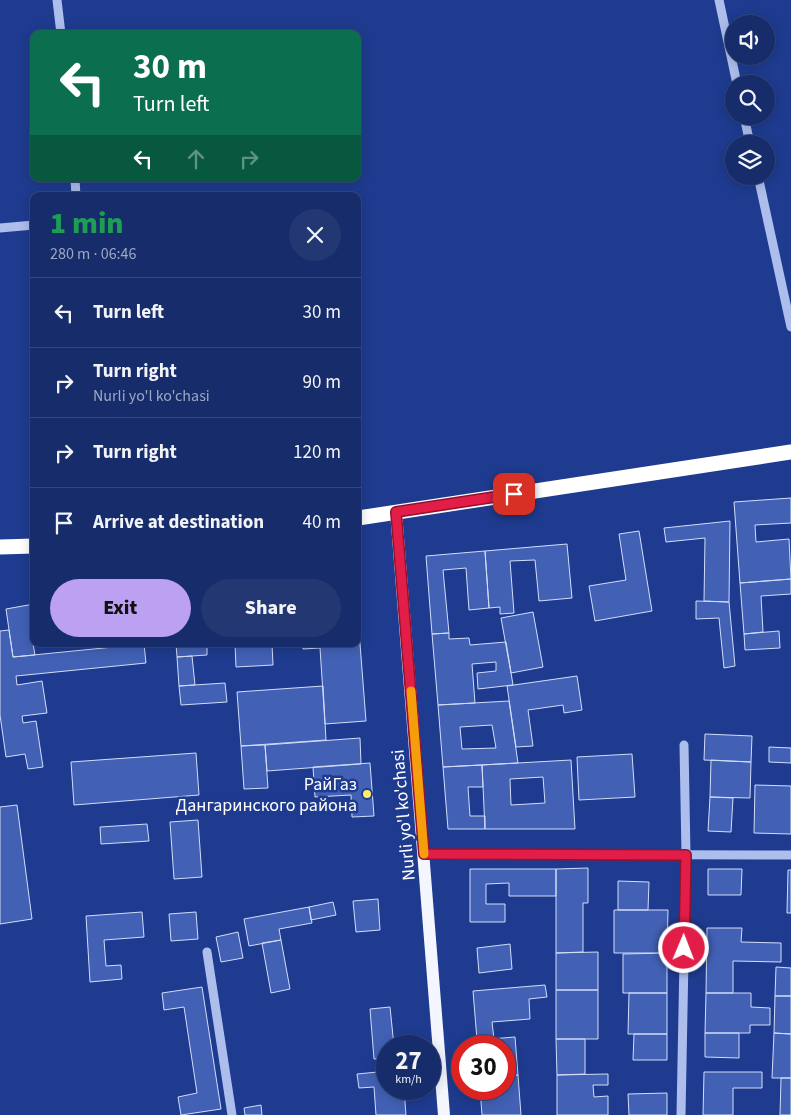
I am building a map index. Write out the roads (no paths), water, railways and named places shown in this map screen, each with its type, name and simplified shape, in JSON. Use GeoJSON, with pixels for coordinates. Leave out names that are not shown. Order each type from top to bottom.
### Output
{"type":"FeatureCollection","features":[{"type":"Feature","properties":{"kind":"highway"},"geometry":{"type":"LineString","coordinates":[[361,518],[791,452]]}},
{"type":"Feature","properties":{"kind":"highway"},"geometry":{"type":"LineString","coordinates":[[0,547],[30,546]]}},
{"type":"Feature","properties":{"kind":"main road","name":"Nurli yo'l ko'chasi"},"geometry":{"type":"LineString","coordinates":[[396,512],[444,1115]]}},
{"type":"Feature","properties":{"kind":"street"},"geometry":{"type":"LineString","coordinates":[[57,0],[61,30]]}},
{"type":"Feature","properties":{"kind":"street"},"geometry":{"type":"LineString","coordinates":[[719,0],[735,75]]}},
{"type":"Feature","properties":{"kind":"street"},"geometry":{"type":"LineString","coordinates":[[760,185],[791,327]]}},
{"type":"Feature","properties":{"kind":"street"},"geometry":{"type":"LineString","coordinates":[[0,228],[30,225]]}},
{"type":"Feature","properties":{"kind":"street"},"geometry":{"type":"LineString","coordinates":[[681,1115],[686,855],[684,746]]}},
{"type":"Feature","properties":{"kind":"street"},"geometry":{"type":"LineString","coordinates":[[424,854],[791,855]]}},
{"type":"Feature","properties":{"kind":"street"},"geometry":{"type":"LineString","coordinates":[[207,952],[232,1115]]}},
{"type":"Feature","properties":{"kind":"place","name":"РайГаз Дангаринского района"},"geometry":{"type":"Point","coordinates":[367,794]}}]}
